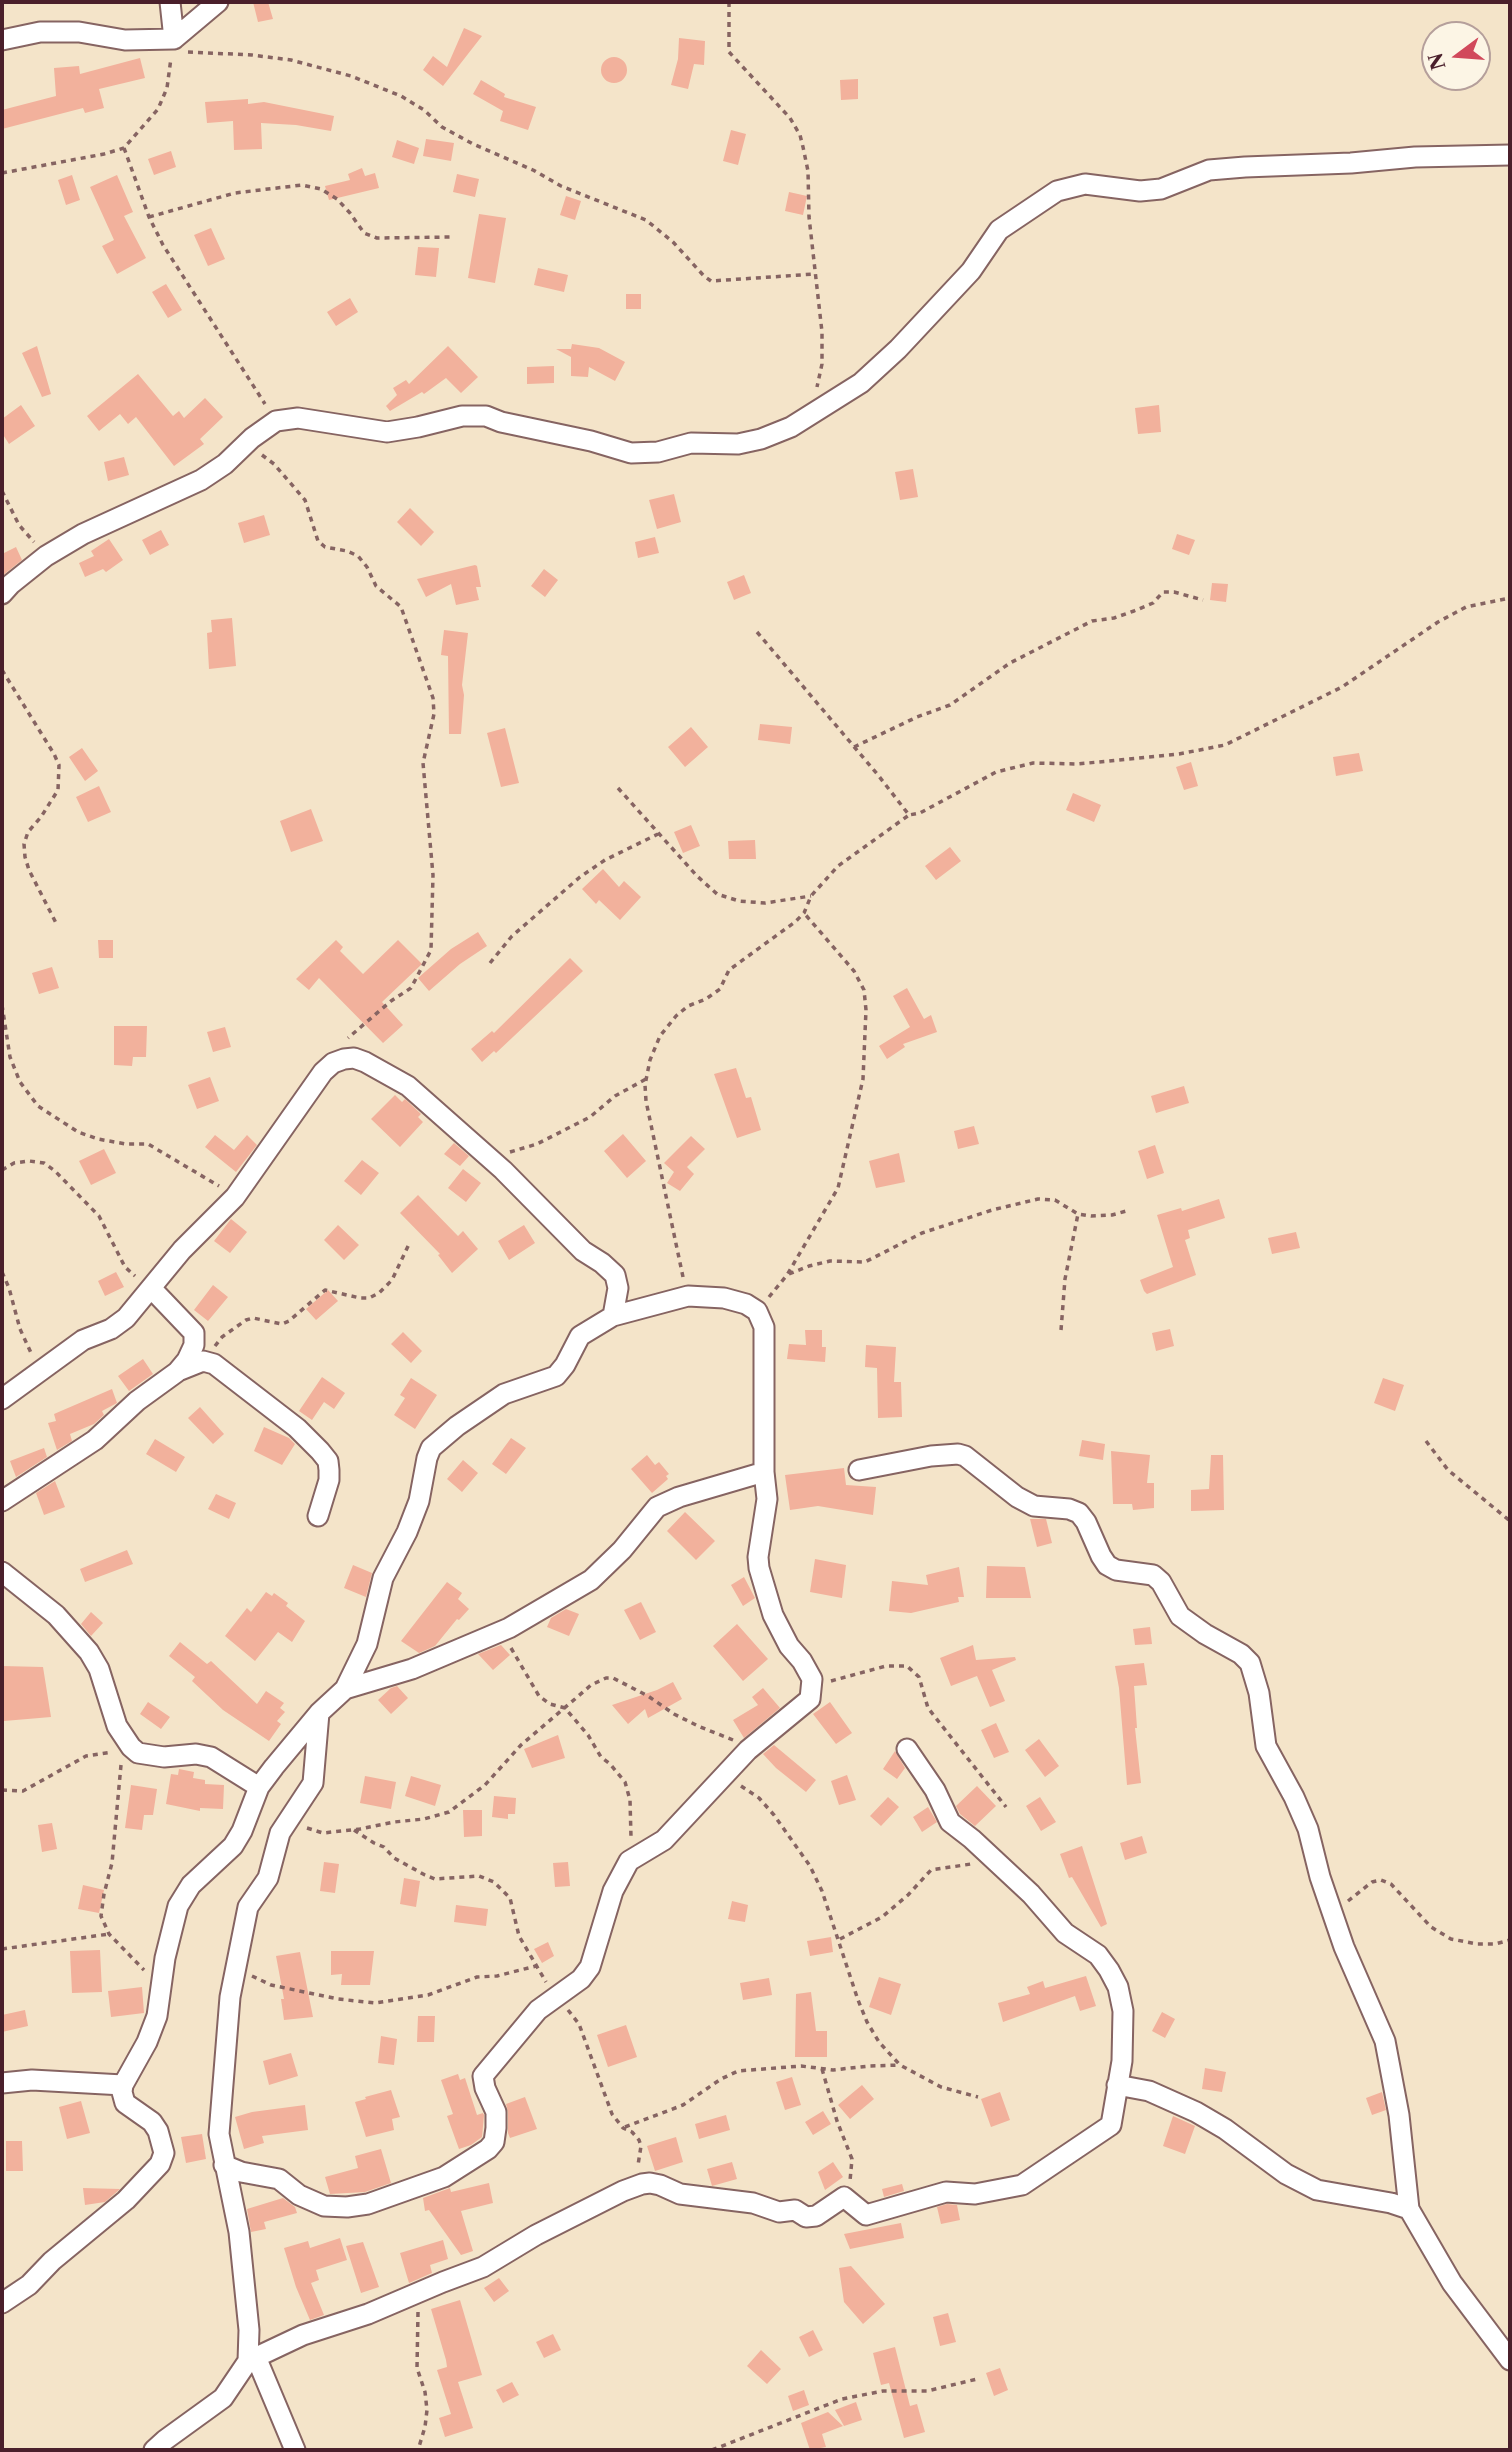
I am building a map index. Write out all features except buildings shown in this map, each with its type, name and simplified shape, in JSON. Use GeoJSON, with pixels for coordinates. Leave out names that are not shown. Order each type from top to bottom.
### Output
{"type":"FeatureCollection","features":[{"type":"Feature","properties":{"kind":"street"},"geometry":{"type":"LineString","coordinates":[[170,2],[173,45]]}},
{"type":"Feature","properties":{"kind":"street"},"geometry":{"type":"LineString","coordinates":[[2,40],[40,32],[79,32],[173,45],[218,2]]}},
{"type":"Feature","properties":{"kind":"street"},"geometry":{"type":"LineString","coordinates":[[2,594],[46,556],[83,534],[201,480],[225,464],[276,421],[298,418],[387,432],[462,416],[485,416],[500,422],[591,441],[631,453],[658,452],[691,443],[738,444],[761,439],[791,427],[861,383],[898,349],[971,271],[999,230],[1057,191],[1085,184],[1140,191],[1161,189],[1209,170],[1245,167],[1510,156]]}},
{"type":"Feature","properties":{"kind":"street"},"geometry":{"type":"LineString","coordinates":[[2,1399],[83,1340],[111,1329],[126,1318],[182,1250],[235,1197],[323,1072],[333,1063],[344,1059],[354,1058],[365,1062],[408,1086],[490,1158],[583,1251],[615,1275],[618,1301],[613,1316]]}},
{"type":"Feature","properties":{"kind":"street"},"geometry":{"type":"LineString","coordinates":[[150,1288],[194,1333],[194,1345],[177,1372]]}},
{"type":"Feature","properties":{"kind":"street"},"geometry":{"type":"LineString","coordinates":[[2,2303],[29,2284],[52,2261],[127,2200],[160,2164],[164,2153],[158,2131],[152,2122],[125,2103],[123,2085],[147,2042],[157,2016],[165,1958],[178,1906],[191,1885],[233,1846],[259,1787],[319,1713],[345,1689],[366,1644],[383,1578],[392,1556],[408,1532],[419,1502],[431,1448],[503,1394],[556,1376],[580,1336],[613,1316],[688,1296],[724,1298],[746,1304],[757,1311],[764,1327],[764,1472],[767,1499],[758,1557],[762,1584],[782,1634],[812,1679],[810,1699],[748,1750],[664,1840],[632,1859],[623,1870],[590,1967],[581,1979],[538,2010],[483,2076],[485,2088],[496,2112],[494,2142],[488,2149],[444,2177],[368,2203],[347,2207],[324,2206],[299,2195],[279,2179],[224,2165]]}},
{"type":"Feature","properties":{"kind":"street"},"geometry":{"type":"LineString","coordinates":[[2,1501],[95,1440],[137,1401],[177,1372],[202,1361],[214,1364],[233,1377],[297,1427],[328,1461],[329,1480],[318,1516]]}},
{"type":"Feature","properties":{"kind":"street"},"geometry":{"type":"LineString","coordinates":[[859,1470],[931,1456],[965,1456],[1034,1506],[1069,1509],[1079,1513],[1107,1565],[1116,1570],[1153,1575],[1161,1582],[1180,1615],[1241,1654],[1250,1663],[1255,1674],[1266,1746],[1308,1829],[1344,1947],[1385,2041],[1399,2115],[1409,2209],[1452,2283],[1510,2360]]}},
{"type":"Feature","properties":{"kind":"street"},"geometry":{"type":"LineString","coordinates":[[345,1689],[412,1669],[500,1632],[591,1580],[622,1550],[657,1507],[668,1501],[764,1472]]}},
{"type":"Feature","properties":{"kind":"street"},"geometry":{"type":"LineString","coordinates":[[2,1572],[56,1615],[89,1652],[99,1669],[117,1726],[138,1753],[164,1757],[196,1754],[211,1757],[259,1787]]}},
{"type":"Feature","properties":{"kind":"street"},"geometry":{"type":"LineString","coordinates":[[295,2450],[251,2359],[239,2232],[219,2134],[228,2018],[235,1965],[248,1907],[268,1878],[280,1833],[313,1783],[319,1713]]}},
{"type":"Feature","properties":{"kind":"street"},"geometry":{"type":"LineString","coordinates":[[155,2450],[223,2398],[251,2359],[303,2335],[368,2314],[483,2267],[536,2235],[623,2191],[650,2183],[680,2194],[753,2203],[779,2212],[795,2210],[806,2217],[816,2216],[841,2197],[848,2198],[866,2215],[946,2192],[975,2194],[1022,2185],[1111,2125],[1122,2062],[1124,2011],[1118,1987],[1109,1970],[1098,1955],[1065,1933],[1031,1895],[972,1839],[950,1822],[934,1790],[907,1749]]}},
{"type":"Feature","properties":{"kind":"street"},"geometry":{"type":"LineString","coordinates":[[2,2083],[32,2080],[123,2085]]}},
{"type":"Feature","properties":{"kind":"street"},"geometry":{"type":"LineString","coordinates":[[1117,2085],[1149,2091],[1196,2112],[1225,2129],[1286,2174],[1317,2190],[1338,2196],[1391,2203],[1409,2209]]}},
{"type":"Feature","properties":{"kind":"path"},"geometry":{"type":"LineString","coordinates":[[729,2],[729,52],[790,118],[800,135],[808,171],[809,217],[822,332],[822,364],[817,387],[811,397]]}},
{"type":"Feature","properties":{"kind":"path"},"geometry":{"type":"LineString","coordinates":[[2,173],[124,148],[158,108],[167,88],[173,45],[290,60],[351,76],[401,96],[424,110],[442,128],[473,144],[533,170],[561,186],[646,220],[673,242],[711,281],[815,274]]}},
{"type":"Feature","properties":{"kind":"path"},"geometry":{"type":"LineString","coordinates":[[124,148],[149,218],[163,245],[276,421]]}},
{"type":"Feature","properties":{"kind":"path"},"geometry":{"type":"LineString","coordinates":[[149,218],[235,193],[302,185],[321,189],[337,199],[363,233],[377,237],[453,237]]}},
{"type":"Feature","properties":{"kind":"path"},"geometry":{"type":"LineString","coordinates":[[246,444],[274,464],[304,499],[318,541],[325,547],[358,556],[376,586],[401,607],[433,698],[434,714],[422,764],[433,875],[431,950],[411,988],[391,1001],[344,1043]]}},
{"type":"Feature","properties":{"kind":"path"},"geometry":{"type":"LineString","coordinates":[[2,491],[19,525],[46,556]]}},
{"type":"Feature","properties":{"kind":"path"},"geometry":{"type":"LineString","coordinates":[[854,747],[950,705],[1010,663],[1092,621],[1135,611],[1153,603],[1163,592],[1174,592],[1203,600]]}},
{"type":"Feature","properties":{"kind":"path"},"geometry":{"type":"LineString","coordinates":[[688,1296],[645,1093],[650,1060],[660,1036],[676,1016],[688,1006],[706,999],[720,989],[729,970],[795,922],[804,913],[811,896],[838,866],[909,815],[920,813],[996,772],[1033,763],[1078,764],[1179,754],[1225,745],[1342,687],[1438,622],[1466,607],[1510,598]]}},
{"type":"Feature","properties":{"kind":"path"},"geometry":{"type":"LineString","coordinates":[[757,632],[909,815]]}},
{"type":"Feature","properties":{"kind":"path"},"geometry":{"type":"LineString","coordinates":[[2,670],[59,765],[58,790],[28,832],[24,844],[29,870],[56,923]]}},
{"type":"Feature","properties":{"kind":"path"},"geometry":{"type":"LineString","coordinates":[[618,788],[716,894],[739,901],[765,903],[811,896]]}},
{"type":"Feature","properties":{"kind":"path"},"geometry":{"type":"LineString","coordinates":[[490,962],[512,936],[580,877],[605,860],[658,834]]}},
{"type":"Feature","properties":{"kind":"path"},"geometry":{"type":"LineString","coordinates":[[757,1311],[787,1275],[838,1188],[863,1079],[866,1010],[864,990],[853,971],[804,913]]}},
{"type":"Feature","properties":{"kind":"path"},"geometry":{"type":"LineString","coordinates":[[2,1005],[10,1057],[20,1082],[38,1106],[78,1132],[98,1139],[126,1144],[148,1144],[235,1197]]}},
{"type":"Feature","properties":{"kind":"path"},"geometry":{"type":"LineString","coordinates":[[490,1158],[537,1144],[590,1117],[615,1096],[646,1079]]}},
{"type":"Feature","properties":{"kind":"path"},"geometry":{"type":"LineString","coordinates":[[2,1170],[14,1163],[44,1163],[99,1216],[125,1267],[150,1288]]}},
{"type":"Feature","properties":{"kind":"path"},"geometry":{"type":"LineString","coordinates":[[787,1275],[830,1261],[865,1262],[922,1233],[992,1210],[1038,1199],[1055,1200],[1079,1214],[1112,1216],[1130,1210]]}},
{"type":"Feature","properties":{"kind":"path"},"geometry":{"type":"LineString","coordinates":[[1061,1330],[1065,1279],[1079,1214]]}},
{"type":"Feature","properties":{"kind":"path"},"geometry":{"type":"LineString","coordinates":[[202,1361],[222,1337],[246,1320],[253,1318],[282,1324],[325,1290],[360,1298],[369,1298],[379,1293],[392,1280],[409,1244]]}},
{"type":"Feature","properties":{"kind":"path"},"geometry":{"type":"LineString","coordinates":[[2,1272],[20,1329],[39,1371]]}},
{"type":"Feature","properties":{"kind":"path"},"geometry":{"type":"LineString","coordinates":[[1426,1441],[1448,1470],[1510,1521]]}},
{"type":"Feature","properties":{"kind":"path"},"geometry":{"type":"LineString","coordinates":[[500,1632],[544,1702],[565,1708],[588,1735],[601,1757],[620,1773],[630,1800],[632,1859]]}},
{"type":"Feature","properties":{"kind":"path"},"geometry":{"type":"LineString","coordinates":[[812,1679],[837,1681],[886,1666],[907,1666],[919,1677],[928,1708],[1006,1807]]}},
{"type":"Feature","properties":{"kind":"path"},"geometry":{"type":"LineString","coordinates":[[289,1819],[323,1833],[424,1819],[449,1812],[485,1785],[521,1745],[591,1685],[606,1678],[613,1678],[648,1696],[698,1726],[727,1735],[748,1750]]}},
{"type":"Feature","properties":{"kind":"path"},"geometry":{"type":"LineString","coordinates":[[2,1790],[23,1791],[86,1756],[102,1752],[121,1752],[121,1784],[113,1863],[104,1894],[102,1924],[162,1989]]}},
{"type":"Feature","properties":{"kind":"path"},"geometry":{"type":"LineString","coordinates":[[724,1775],[759,1798],[810,1866],[822,1891],[867,2022],[879,2042],[900,2065],[941,2087],[978,2097]]}},
{"type":"Feature","properties":{"kind":"path"},"geometry":{"type":"LineString","coordinates":[[354,1830],[425,1875],[435,1879],[479,1876],[494,1882],[510,1898],[519,1936],[555,1997],[579,2024],[612,2114],[641,2146],[633,2179],[623,2191]]}},
{"type":"Feature","properties":{"kind":"path"},"geometry":{"type":"LineString","coordinates":[[839,1939],[882,1917],[908,1895],[931,1870],[994,1860]]}},
{"type":"Feature","properties":{"kind":"path"},"geometry":{"type":"LineString","coordinates":[[1332,1912],[1373,1882],[1381,1880],[1391,1884],[1431,1927],[1451,1939],[1477,1944],[1495,1944],[1510,1940]]}},
{"type":"Feature","properties":{"kind":"path"},"geometry":{"type":"LineString","coordinates":[[2,1949],[109,1934]]}},
{"type":"Feature","properties":{"kind":"path"},"geometry":{"type":"LineString","coordinates":[[235,1965],[271,1985],[338,1999],[375,2003],[428,1995],[477,1977],[497,1976],[537,1966]]}},
{"type":"Feature","properties":{"kind":"path"},"geometry":{"type":"LineString","coordinates":[[623,2128],[683,2105],[730,2073],[801,2066],[822,2069],[900,2065]]}},
{"type":"Feature","properties":{"kind":"path"},"geometry":{"type":"LineString","coordinates":[[822,2069],[837,2121],[852,2159],[849,2184],[841,2197]]}},
{"type":"Feature","properties":{"kind":"path"},"geometry":{"type":"LineString","coordinates":[[417,2292],[417,2368],[425,2392],[427,2410],[418,2450]]}},
{"type":"Feature","properties":{"kind":"path"},"geometry":{"type":"LineString","coordinates":[[712,2450],[842,2399],[883,2391],[927,2391],[976,2379]]}}]}
